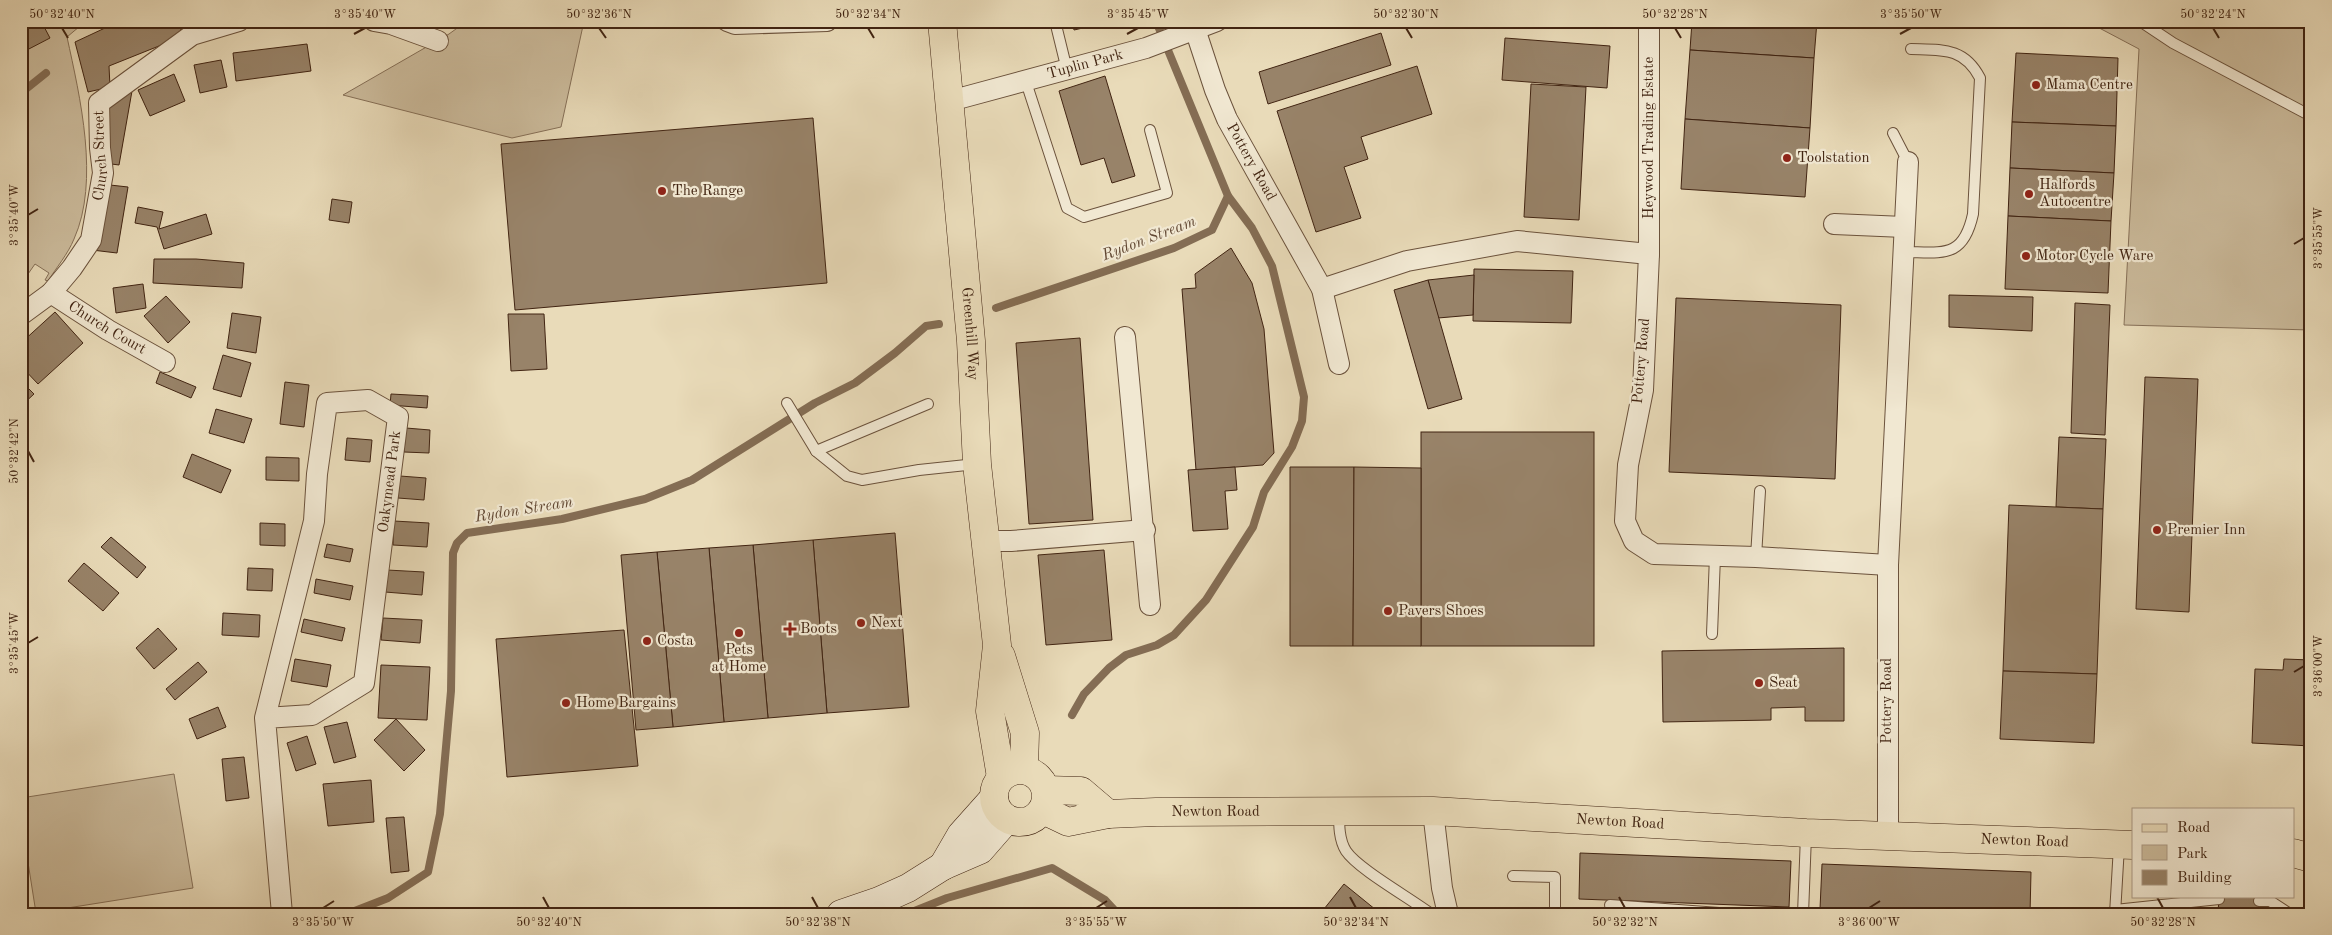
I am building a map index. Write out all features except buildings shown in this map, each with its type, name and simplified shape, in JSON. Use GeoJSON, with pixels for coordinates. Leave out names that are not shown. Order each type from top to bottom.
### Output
{"type":"FeatureCollection","features":[{"type":"Feature","properties":{"kind":"main road","name":"Greenhill Way"},"geometry":{"type":"LineString","coordinates":[[942,21],[971,341],[977,464],[997,645],[1025,733],[1006,791]]}},
{"type":"Feature","properties":{"kind":"main road"},"geometry":{"type":"LineString","coordinates":[[841,914],[894,895],[943,866],[980,850],[1006,791],[1038,776],[1044,800],[1030,820],[1014,822],[1006,791]]}},
{"type":"Feature","properties":{"kind":"main road","name":"Newton Road"},"geometry":{"type":"LineString","coordinates":[[1044,800],[1081,791],[1108,814],[1156,812],[1433,811],[1806,833],[2126,845]]}},
{"type":"Feature","properties":{"kind":"main road"},"geometry":{"type":"LineString","coordinates":[[2294,853],[2311,858]]}},
{"type":"Feature","properties":{"kind":"street","name":"Church Street"},"geometry":{"type":"LineString","coordinates":[[21,315],[51,293],[72,268],[91,240],[103,173],[100,148],[99,103],[192,35],[239,21]]}},
{"type":"Feature","properties":{"kind":"street"},"geometry":{"type":"LineString","coordinates":[[374,21],[391,24],[438,41]]}},
{"type":"Feature","properties":{"kind":"street"},"geometry":{"type":"LineString","coordinates":[[727,21],[735,24],[827,21]]}},
{"type":"Feature","properties":{"kind":"street","name":"Tuplin Park"},"geometry":{"type":"LineString","coordinates":[[950,101],[1146,48],[1217,21]]}},
{"type":"Feature","properties":{"kind":"street","name":"Heywood Trading Estate"},"geometry":{"type":"LineString","coordinates":[[1649,21],[1649,254]]}},
{"type":"Feature","properties":{"kind":"street","name":"Pottery Road"},"geometry":{"type":"LineString","coordinates":[[1196,29],[1215,90],[1227,119],[1322,289],[1339,364]]}},
{"type":"Feature","properties":{"kind":"street","name":"Pottery Road"},"geometry":{"type":"LineString","coordinates":[[1888,836],[1888,565],[1902,252],[1908,162]]}},
{"type":"Feature","properties":{"kind":"street"},"geometry":{"type":"LineString","coordinates":[[1834,224],[1904,227]]}},
{"type":"Feature","properties":{"kind":"street"},"geometry":{"type":"LineString","coordinates":[[1322,289],[1407,261],[1517,241],[1649,254]]}},
{"type":"Feature","properties":{"kind":"street","name":"Pottery Road"},"geometry":{"type":"LineString","coordinates":[[1649,254],[1643,390],[1628,465],[1624,521],[1634,541],[1654,554],[1756,557],[1888,565]]}},
{"type":"Feature","properties":{"kind":"street","name":"Church Court"},"geometry":{"type":"LineString","coordinates":[[51,293],[108,330],[165,362]]}},
{"type":"Feature","properties":{"kind":"street"},"geometry":{"type":"LineString","coordinates":[[1125,337],[1145,530],[1150,605]]}},
{"type":"Feature","properties":{"kind":"street","name":"Oakymead Park"},"geometry":{"type":"LineString","coordinates":[[265,718],[312,715],[364,684],[398,416],[368,400],[327,403],[317,474],[314,521],[265,718],[282,910]]}},
{"type":"Feature","properties":{"kind":"street"},"geometry":{"type":"LineString","coordinates":[[987,541],[1011,542],[1145,530]]}},
{"type":"Feature","properties":{"kind":"street"},"geometry":{"type":"LineString","coordinates":[[1433,811],[1442,888],[1448,914]]}},
{"type":"Feature","properties":{"kind":"lane"},"geometry":{"type":"LineString","coordinates":[[1055,21],[1067,70]]}},
{"type":"Feature","properties":{"kind":"lane"},"geometry":{"type":"LineString","coordinates":[[2140,21],[2173,43],[2311,116]]}},
{"type":"Feature","properties":{"kind":"lane"},"geometry":{"type":"LineString","coordinates":[[1902,252],[1944,252],[1962,244],[1969,231],[1973,214],[1980,78],[1973,64],[1964,57],[1947,50],[1911,49]]}},
{"type":"Feature","properties":{"kind":"lane"},"geometry":{"type":"LineString","coordinates":[[1026,82],[1067,208],[1084,216],[1167,193],[1150,130]]}},
{"type":"Feature","properties":{"kind":"lane"},"geometry":{"type":"LineString","coordinates":[[1893,133],[1908,162]]}},
{"type":"Feature","properties":{"kind":"lane"},"geometry":{"type":"LineString","coordinates":[[788,403],[816,451],[842,473],[862,480],[919,470],[977,464]]}},
{"type":"Feature","properties":{"kind":"lane"},"geometry":{"type":"LineString","coordinates":[[816,451],[928,404]]}},
{"type":"Feature","properties":{"kind":"lane"},"geometry":{"type":"LineString","coordinates":[[1756,557],[1760,491]]}},
{"type":"Feature","properties":{"kind":"lane"},"geometry":{"type":"LineString","coordinates":[[1712,634],[1715,556]]}},
{"type":"Feature","properties":{"kind":"lane"},"geometry":{"type":"LineString","coordinates":[[1339,811],[1340,832],[1345,850],[1355,862],[1431,914]]}},
{"type":"Feature","properties":{"kind":"lane"},"geometry":{"type":"LineString","coordinates":[[1803,914],[1806,833]]}},
{"type":"Feature","properties":{"kind":"lane"},"geometry":{"type":"LineString","coordinates":[[2126,845],[2115,912],[2219,900]]}},
{"type":"Feature","properties":{"kind":"lane"},"geometry":{"type":"LineString","coordinates":[[1513,876],[1555,878],[1555,914]]}},
{"type":"Feature","properties":{"kind":"lane"},"geometry":{"type":"LineString","coordinates":[[2259,901],[2270,901],[2290,914]]}},
{"type":"Feature","properties":{"kind":"lane"},"geometry":{"type":"LineString","coordinates":[[1610,905],[1733,914]]}},
{"type":"Feature","properties":{"kind":"green space"},"geometry":{"type":"Polygon","coordinates":[[[21,21],[86,21],[67,37],[82,112],[87,165],[86,191],[82,216],[74,239],[48,281],[45,280],[49,273],[35,264],[21,280],[21,21]]]}},
{"type":"Feature","properties":{"kind":"green space"},"geometry":{"type":"Polygon","coordinates":[[[467,21],[584,21],[561,127],[512,138],[343,95],[449,34],[467,21]]]}},
{"type":"Feature","properties":{"kind":"green space"},"geometry":{"type":"Polygon","coordinates":[[[2086,21],[2311,21],[2311,330],[2124,325],[2139,49],[2086,21]]]}},
{"type":"Feature","properties":{"kind":"green space"},"geometry":{"type":"Polygon","coordinates":[[[174,774],[193,888],[36,913],[21,818],[21,798],[174,774]]]}},
{"type":"Feature","properties":{"kind":"waterway","name":"Rydon Stream"},"geometry":{"type":"LineString","coordinates":[[996,308],[1174,248],[1212,230],[1228,196],[1156,21]]}},
{"type":"Feature","properties":{"kind":"waterway"},"geometry":{"type":"LineString","coordinates":[[21,93],[46,73]]}},
{"type":"Feature","properties":{"kind":"waterway"},"geometry":{"type":"LineString","coordinates":[[1072,715],[1084,694],[1109,668],[1126,655],[1157,645],[1174,635],[1206,600],[1253,527],[1264,492],[1292,447],[1302,421],[1304,397],[1272,266],[1252,228],[1228,196]]}},
{"type":"Feature","properties":{"kind":"waterway","name":"Rydon Stream"},"geometry":{"type":"LineString","coordinates":[[347,914],[388,898],[428,872],[440,814],[451,691],[453,553],[457,543],[467,533],[562,519],[645,499],[692,480],[815,403],[855,383],[895,353],[926,326],[939,324]]}},
{"type":"Feature","properties":{"kind":"waterway"},"geometry":{"type":"LineString","coordinates":[[907,914],[947,898],[1052,868],[1105,900],[1118,914]]}},
{"type":"Feature","properties":{"kind":"place","name":"Mama Centre"},"geometry":{"type":"Point","coordinates":[2036,85]}},
{"type":"Feature","properties":{"kind":"place","name":"Toolstation"},"geometry":{"type":"Point","coordinates":[1787,158]}},
{"type":"Feature","properties":{"kind":"place","name":"The Range"},"geometry":{"type":"Point","coordinates":[662,191]}},
{"type":"Feature","properties":{"kind":"place","name":"Halfords Autocentre"},"geometry":{"type":"Point","coordinates":[2029,194]}},
{"type":"Feature","properties":{"kind":"place","name":"Motor Cycle Ware"},"geometry":{"type":"Point","coordinates":[2026,256]}},
{"type":"Feature","properties":{"kind":"place","name":"Premier Inn"},"geometry":{"type":"Point","coordinates":[2157,530]}},
{"type":"Feature","properties":{"kind":"place","name":"Pavers Shoes"},"geometry":{"type":"Point","coordinates":[1388,611]}},
{"type":"Feature","properties":{"kind":"place","name":"Next"},"geometry":{"type":"Point","coordinates":[861,623]}},
{"type":"Feature","properties":{"kind":"place","name":"Boots"},"geometry":{"type":"Point","coordinates":[790,629]}},
{"type":"Feature","properties":{"kind":"place","name":"Pets at Home"},"geometry":{"type":"Point","coordinates":[739,633]}},
{"type":"Feature","properties":{"kind":"place","name":"Costa"},"geometry":{"type":"Point","coordinates":[647,641]}},
{"type":"Feature","properties":{"kind":"place","name":"Seat"},"geometry":{"type":"Point","coordinates":[1759,683]}},
{"type":"Feature","properties":{"kind":"place","name":"Home Bargains"},"geometry":{"type":"Point","coordinates":[566,703]}}]}
